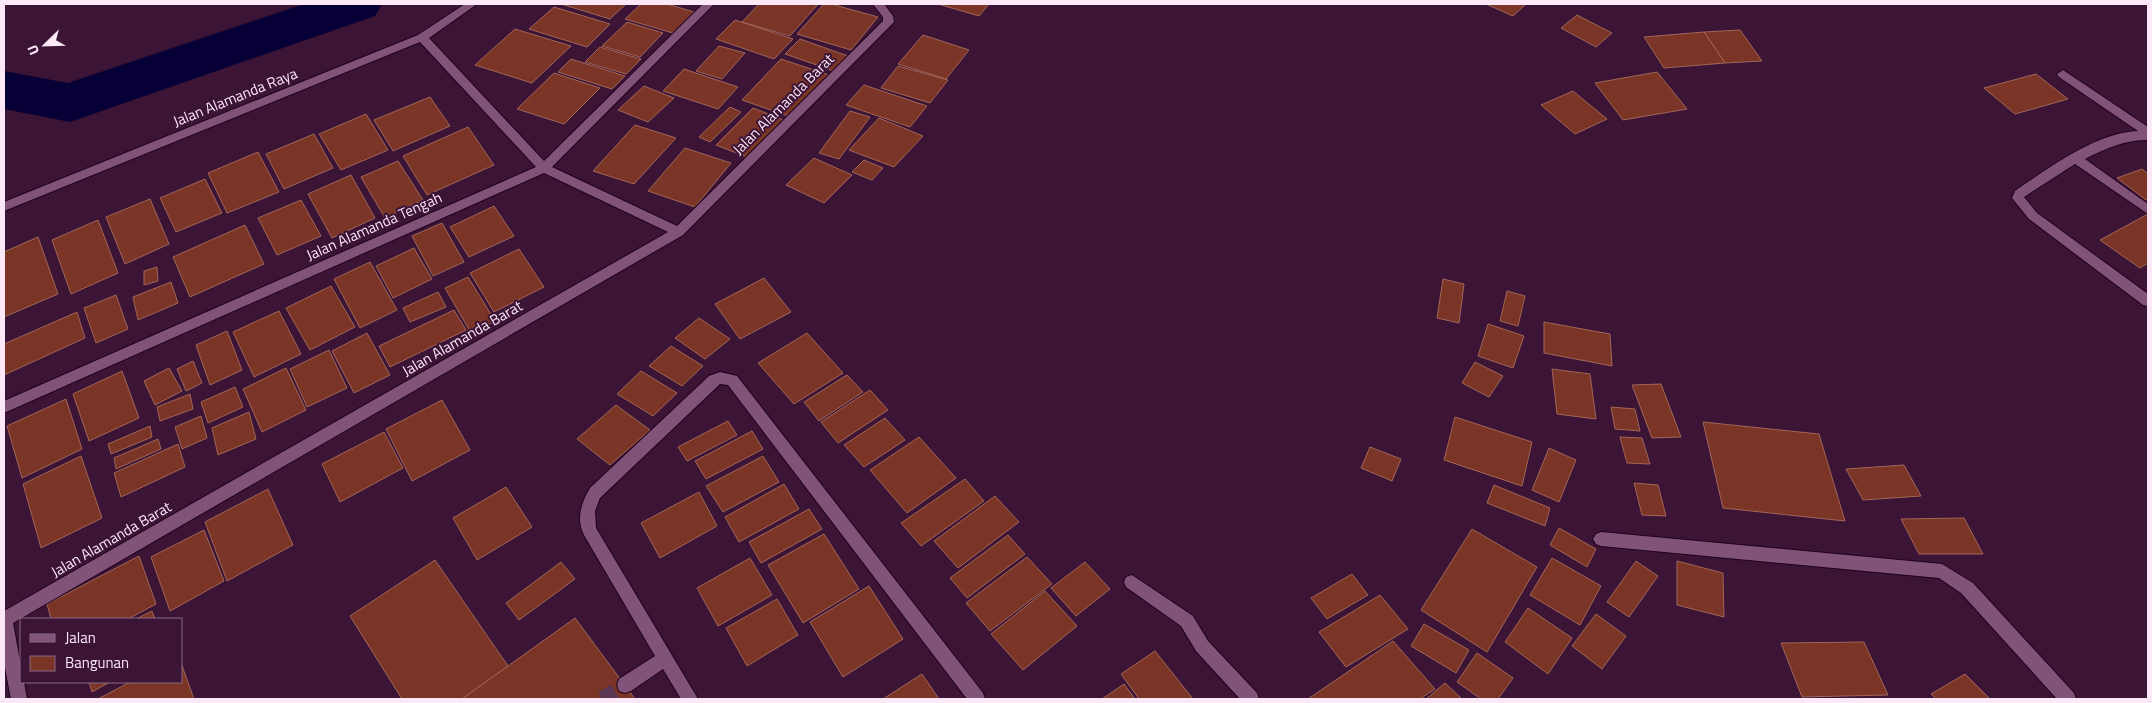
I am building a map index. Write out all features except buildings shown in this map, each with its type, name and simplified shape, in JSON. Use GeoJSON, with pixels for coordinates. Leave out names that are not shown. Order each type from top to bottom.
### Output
{"type":"FeatureCollection","features":[{"type":"Feature","properties":{"kind":"street","name":"Jalan Alamanda Raya"},"geometry":{"type":"LineString","coordinates":[[4,207],[422,37],[472,4]]}},
{"type":"Feature","properties":{"kind":"street","name":"Jalan Alamanda Tengah"},"geometry":{"type":"LineString","coordinates":[[4,407],[544,168],[709,4]]}},
{"type":"Feature","properties":{"kind":"street","name":"Jalan Alamanda Barat"},"geometry":{"type":"LineString","coordinates":[[4,619],[679,232],[889,22],[888,16],[878,4]]}},
{"type":"Feature","properties":{"kind":"street"},"geometry":{"type":"LineString","coordinates":[[422,37],[544,168],[679,232]]}},
{"type":"Feature","properties":{"kind":"street"},"geometry":{"type":"LineString","coordinates":[[2063,74],[2148,135]]}},
{"type":"Feature","properties":{"kind":"street"},"geometry":{"type":"LineString","coordinates":[[2148,135],[2133,135],[2075,158],[2019,194],[2021,204],[2033,216],[2148,301]]}},
{"type":"Feature","properties":{"kind":"street"},"geometry":{"type":"LineString","coordinates":[[2075,158],[2148,210]]}},
{"type":"Feature","properties":{"kind":"street"},"geometry":{"type":"LineString","coordinates":[[690,699],[589,530],[586,516],[588,504],[595,493],[714,380],[727,378],[732,380],[977,699]]}},
{"type":"Feature","properties":{"kind":"street"},"geometry":{"type":"LineString","coordinates":[[1600,539],[1942,571],[1967,588],[2068,699]]}},
{"type":"Feature","properties":{"kind":"street"},"geometry":{"type":"LineString","coordinates":[[1132,582],[1187,621],[1202,646],[1251,699]]}},
{"type":"Feature","properties":{"kind":"street"},"geometry":{"type":"LineString","coordinates":[[4,619],[19,699]]}},
{"type":"Feature","properties":{"kind":"street"},"geometry":{"type":"LineString","coordinates":[[625,685],[666,658]]}},
{"type":"Feature","properties":{"kind":"waterway"},"geometry":{"type":"LineString","coordinates":[[4,90],[70,103],[356,4]]}},
{"type":"Feature","properties":{"kind":"tunnel"},"geometry":{"type":"LineString","coordinates":[[602,699],[625,685]]}}]}
